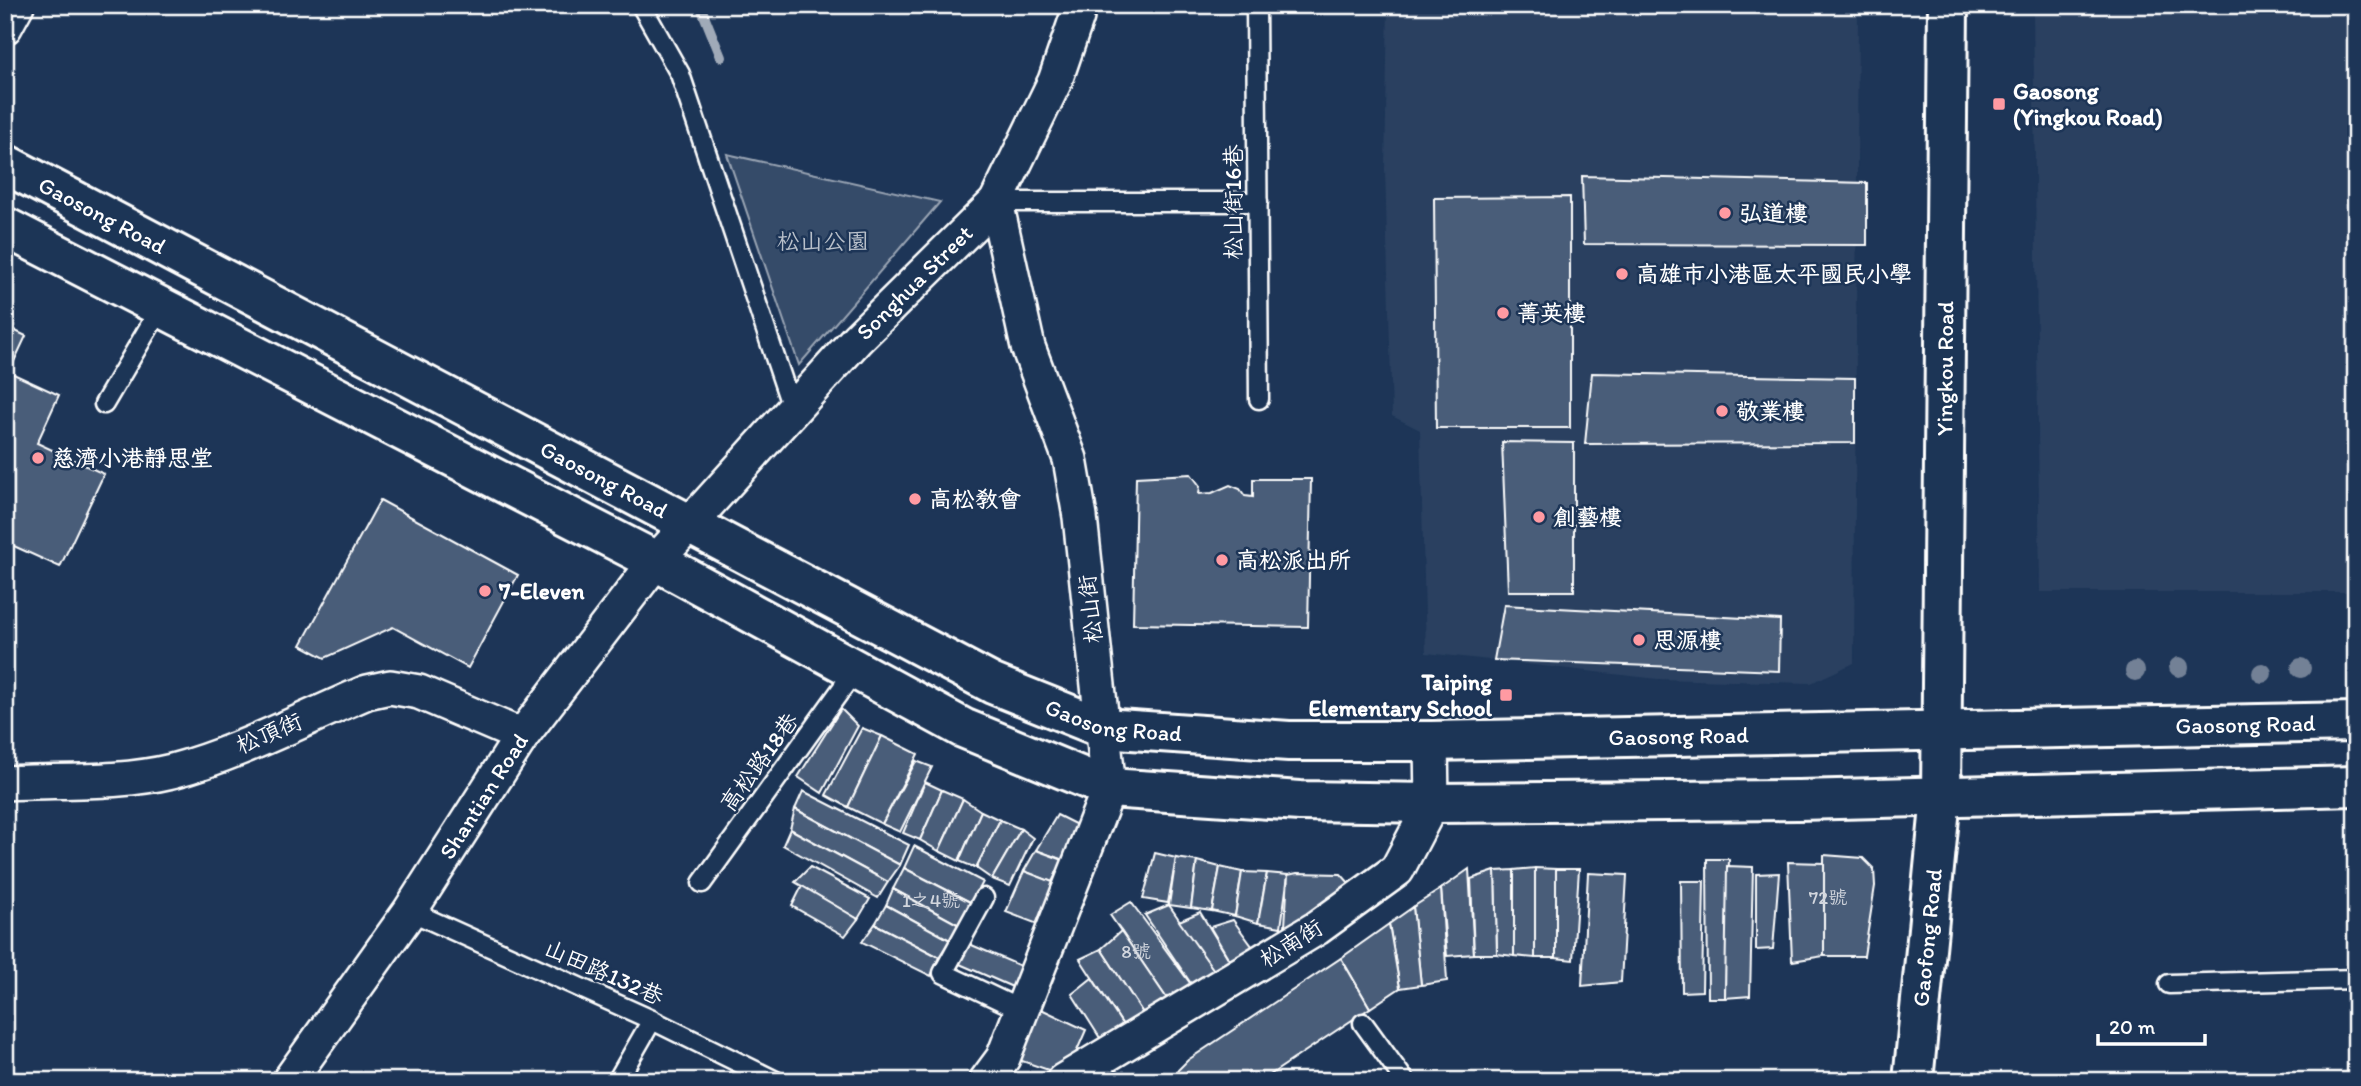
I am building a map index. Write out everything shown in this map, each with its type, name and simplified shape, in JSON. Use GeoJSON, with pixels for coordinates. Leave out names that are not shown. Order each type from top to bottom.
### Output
{"type":"FeatureCollection","features":[{"type":"Feature","properties":{"kind":"street"},"geometry":{"type":"LineString","coordinates":[[5,27],[18,5]]}},
{"type":"Feature","properties":{"kind":"street","name":"Songhua Street"},"geometry":{"type":"LineString","coordinates":[[689,521],[857,339],[996,202],[1055,81],[1077,17],[1078,5]]}},
{"type":"Feature","properties":{"kind":"street","name":"Yingkou Road"},"geometry":{"type":"LineString","coordinates":[[1941,797],[1948,5]]}},
{"type":"Feature","properties":{"kind":"street","name":"Gaosong Road"},"geometry":{"type":"LineString","coordinates":[[5,164],[689,521],[993,684],[1103,727],[1289,741],[1431,741],[2356,722]]}},
{"type":"Feature","properties":{"kind":"street","name":"松山街"},"geometry":{"type":"LineString","coordinates":[[986,1081],[1003,1058],[1019,1009],[1109,788],[1080,517],[1070,459],[1028,347],[996,202]]}},
{"type":"Feature","properties":{"kind":"street"},"geometry":{"type":"LineString","coordinates":[[5,228],[656,561],[963,728],[1109,788],[1300,801],[1432,803],[1941,797],[2356,786]]}},
{"type":"Feature","properties":{"kind":"street","name":"Shantian Road"},"geometry":{"type":"LineString","coordinates":[[289,1081],[410,911],[522,736],[689,521]]}},
{"type":"Feature","properties":{"kind":"street","name":"松頂街"},"geometry":{"type":"LineString","coordinates":[[5,783],[135,776],[170,771],[201,762],[367,692],[390,687],[419,692],[522,736]]}},
{"type":"Feature","properties":{"kind":"street","name":"松南街"},"geometry":{"type":"LineString","coordinates":[[1063,1081],[1097,1072],[1317,928],[1397,870],[1432,803],[1431,741]]}},
{"type":"Feature","properties":{"kind":"street","name":"Gaofong Road"},"geometry":{"type":"LineString","coordinates":[[1913,1081],[1941,797]]}},
{"type":"Feature","properties":{"kind":"lane"},"geometry":{"type":"LineString","coordinates":[[641,5],[680,74],[793,411]]}},
{"type":"Feature","properties":{"kind":"lane","name":"松山街16巷"},"geometry":{"type":"LineString","coordinates":[[1256,5],[1259,398]]}},
{"type":"Feature","properties":{"kind":"lane"},"geometry":{"type":"LineString","coordinates":[[996,202],[1258,202]]}},
{"type":"Feature","properties":{"kind":"lane"},"geometry":{"type":"LineString","coordinates":[[104,404],[161,307]]}},
{"type":"Feature","properties":{"kind":"lane","name":"高松路18巷"},"geometry":{"type":"LineString","coordinates":[[702,883],[856,669]]}},
{"type":"Feature","properties":{"kind":"lane"},"geometry":{"type":"LineString","coordinates":[[984,898],[943,973],[1019,1009]]}},
{"type":"Feature","properties":{"kind":"lane","name":"山田路132巷"},"geometry":{"type":"LineString","coordinates":[[410,911],[652,1020],[776,1081]]}},
{"type":"Feature","properties":{"kind":"lane"},"geometry":{"type":"LineString","coordinates":[[2169,984],[2356,979]]}},
{"type":"Feature","properties":{"kind":"lane"},"geometry":{"type":"LineString","coordinates":[[617,1081],[652,1020]]}},
{"type":"Feature","properties":{"kind":"lane"},"geometry":{"type":"LineString","coordinates":[[1363,1023],[1405,1081]]}},
{"type":"Feature","properties":{"kind":"shaded area","name":"高雄市小港區太平國民小學"},"geometry":{"type":"Polygon","coordinates":[[[1388,5],[1858,5],[1854,663],[1811,683],[1658,679],[1426,653],[1420,430],[1392,416],[1385,169],[1388,5]]]}},
{"type":"Feature","properties":{"kind":"shaded area"},"geometry":{"type":"Polygon","coordinates":[[[2033,5],[2356,5],[2356,592],[2040,592],[2033,5]]]}},
{"type":"Feature","properties":{"kind":"green space","name":"松山公園"},"geometry":{"type":"Polygon","coordinates":[[[727,154],[940,202],[799,365],[727,154]]]}},
{"type":"Feature","properties":{"kind":"building","name":"弘道樓"},"geometry":{"type":"Polygon","coordinates":[[[1582,176],[1867,183],[1867,245],[1584,244],[1582,176]]]}},
{"type":"Feature","properties":{"kind":"building","name":"菁英樓"},"geometry":{"type":"Polygon","coordinates":[[[1570,197],[1570,428],[1436,428],[1434,198],[1570,197]]]}},
{"type":"Feature","properties":{"kind":"building","name":"慈濟小港靜思堂"},"geometry":{"type":"Polygon","coordinates":[[[5,326],[26,336],[9,372],[59,395],[37,443],[104,474],[60,567],[5,542],[5,326]]]}},
{"type":"Feature","properties":{"kind":"building","name":"敬業樓"},"geometry":{"type":"Polygon","coordinates":[[[1592,373],[1855,378],[1855,443],[1585,444],[1592,373]]]}},
{"type":"Feature","properties":{"kind":"building","name":"創藝樓"},"geometry":{"type":"Polygon","coordinates":[[[1502,442],[1574,443],[1574,591],[1508,591],[1502,442]]]}},
{"type":"Feature","properties":{"kind":"building","name":"高松派出所"},"geometry":{"type":"Polygon","coordinates":[[[1191,474],[1200,486],[1199,494],[1212,493],[1230,485],[1240,489],[1245,496],[1253,497],[1253,479],[1311,479],[1308,627],[1133,624],[1136,477],[1191,474]]]}},
{"type":"Feature","properties":{"kind":"building"},"geometry":{"type":"Polygon","coordinates":[[[380,500],[518,575],[468,668],[393,627],[325,658],[301,645],[380,500]]]}},
{"type":"Feature","properties":{"kind":"building","name":"思源樓"},"geometry":{"type":"Polygon","coordinates":[[[1504,605],[1780,620],[1779,671],[1494,660],[1504,605]]]}},
{"type":"Feature","properties":{"kind":"building"},"geometry":{"type":"Polygon","coordinates":[[[841,709],[858,726],[822,793],[798,777],[841,709]]]}},
{"type":"Feature","properties":{"kind":"building"},"geometry":{"type":"Polygon","coordinates":[[[862,728],[882,736],[848,807],[826,795],[862,728]]]}},
{"type":"Feature","properties":{"kind":"building"},"geometry":{"type":"Polygon","coordinates":[[[882,736],[918,754],[882,824],[848,807],[882,736]]]}},
{"type":"Feature","properties":{"kind":"building"},"geometry":{"type":"Polygon","coordinates":[[[916,761],[932,767],[900,832],[882,824],[916,761]]]}},
{"type":"Feature","properties":{"kind":"building"},"geometry":{"type":"Polygon","coordinates":[[[925,782],[942,790],[920,840],[903,833],[925,782]]]}},
{"type":"Feature","properties":{"kind":"building"},"geometry":{"type":"Polygon","coordinates":[[[942,790],[963,799],[939,851],[920,840],[942,790]]]}},
{"type":"Feature","properties":{"kind":"building"},"geometry":{"type":"Polygon","coordinates":[[[803,791],[909,845],[900,865],[795,809],[803,791]]]}},
{"type":"Feature","properties":{"kind":"building"},"geometry":{"type":"Polygon","coordinates":[[[963,799],[981,811],[959,861],[939,851],[963,799]]]}},
{"type":"Feature","properties":{"kind":"building"},"geometry":{"type":"Polygon","coordinates":[[[795,809],[900,865],[888,882],[790,829],[795,809]]]}},
{"type":"Feature","properties":{"kind":"building"},"geometry":{"type":"Polygon","coordinates":[[[981,811],[1000,820],[976,868],[959,861],[981,811]]]}},
{"type":"Feature","properties":{"kind":"building"},"geometry":{"type":"Polygon","coordinates":[[[1057,815],[1077,825],[1063,860],[1036,850],[1057,815]]]}},
{"type":"Feature","properties":{"kind":"building"},"geometry":{"type":"Polygon","coordinates":[[[1000,820],[1021,829],[992,879],[976,868],[1000,820]]]}},
{"type":"Feature","properties":{"kind":"building"},"geometry":{"type":"Polygon","coordinates":[[[790,829],[888,882],[878,898],[783,845],[790,829]]]}},
{"type":"Feature","properties":{"kind":"building"},"geometry":{"type":"Polygon","coordinates":[[[1021,829],[1033,838],[1010,886],[992,879],[1021,829]]]}},
{"type":"Feature","properties":{"kind":"building"},"geometry":{"type":"Polygon","coordinates":[[[914,846],[983,882],[972,903],[904,868],[914,846]]]}},
{"type":"Feature","properties":{"kind":"building"},"geometry":{"type":"Polygon","coordinates":[[[1036,850],[1063,860],[1052,882],[1024,871],[1036,850]]]}},
{"type":"Feature","properties":{"kind":"building"},"geometry":{"type":"Polygon","coordinates":[[[1155,853],[1176,858],[1168,903],[1143,899],[1155,853]]]}},
{"type":"Feature","properties":{"kind":"building"},"geometry":{"type":"Polygon","coordinates":[[[1824,855],[1863,858],[1874,869],[1875,886],[1864,956],[1824,956],[1824,855]]]}},
{"type":"Feature","properties":{"kind":"building"},"geometry":{"type":"Polygon","coordinates":[[[1176,858],[1197,861],[1191,908],[1169,905],[1176,858]]]}},
{"type":"Feature","properties":{"kind":"building"},"geometry":{"type":"Polygon","coordinates":[[[1707,859],[1729,859],[1725,998],[1708,998],[1707,859]]]}},
{"type":"Feature","properties":{"kind":"building"},"geometry":{"type":"Polygon","coordinates":[[[1197,861],[1220,867],[1212,911],[1191,908],[1197,861]]]}},
{"type":"Feature","properties":{"kind":"building"},"geometry":{"type":"Polygon","coordinates":[[[1788,862],[1824,863],[1824,956],[1792,961],[1788,862]]]}},
{"type":"Feature","properties":{"kind":"building"},"geometry":{"type":"Polygon","coordinates":[[[1727,866],[1753,867],[1750,996],[1725,998],[1727,866]]]}},
{"type":"Feature","properties":{"kind":"building"},"geometry":{"type":"Polygon","coordinates":[[[810,867],[870,899],[858,919],[795,882],[810,867]]]}},
{"type":"Feature","properties":{"kind":"building"},"geometry":{"type":"Polygon","coordinates":[[[1220,867],[1242,872],[1235,916],[1212,911],[1220,867]]]}},
{"type":"Feature","properties":{"kind":"building"},"geometry":{"type":"Polygon","coordinates":[[[904,868],[972,903],[961,926],[893,889],[904,868]]]}},
{"type":"Feature","properties":{"kind":"building"},"geometry":{"type":"Polygon","coordinates":[[[1535,868],[1556,869],[1556,958],[1535,958],[1535,868]]]}},
{"type":"Feature","properties":{"kind":"building"},"geometry":{"type":"Polygon","coordinates":[[[1535,868],[1535,958],[1514,956],[1514,870],[1535,868]]]}},
{"type":"Feature","properties":{"kind":"building"},"geometry":{"type":"Polygon","coordinates":[[[1469,869],[1474,954],[1447,956],[1441,889],[1469,869]]]}},
{"type":"Feature","properties":{"kind":"building"},"geometry":{"type":"Polygon","coordinates":[[[1556,869],[1579,869],[1573,960],[1556,958],[1556,869]]]}},
{"type":"Feature","properties":{"kind":"building"},"geometry":{"type":"Polygon","coordinates":[[[1514,870],[1514,956],[1497,954],[1495,871],[1514,870]]]}},
{"type":"Feature","properties":{"kind":"building"},"geometry":{"type":"Polygon","coordinates":[[[1024,871],[1058,884],[1043,926],[1006,912],[1024,871]]]}},
{"type":"Feature","properties":{"kind":"building"},"geometry":{"type":"Polygon","coordinates":[[[1495,871],[1497,954],[1474,954],[1471,879],[1495,871]]]}},
{"type":"Feature","properties":{"kind":"building"},"geometry":{"type":"Polygon","coordinates":[[[1242,872],[1267,873],[1258,923],[1235,916],[1242,872]]]}},
{"type":"Feature","properties":{"kind":"building"},"geometry":{"type":"Polygon","coordinates":[[[1267,873],[1288,875],[1281,927],[1258,923],[1267,873]]]}},
{"type":"Feature","properties":{"kind":"building"},"geometry":{"type":"Polygon","coordinates":[[[1588,873],[1627,875],[1621,982],[1582,986],[1588,873]]]}},
{"type":"Feature","properties":{"kind":"building"},"geometry":{"type":"Polygon","coordinates":[[[1779,873],[1773,949],[1756,950],[1756,874],[1779,873]]]}},
{"type":"Feature","properties":{"kind":"building"},"geometry":{"type":"Polygon","coordinates":[[[1341,874],[1350,884],[1302,929],[1285,926],[1288,875],[1341,874]]]}},
{"type":"Feature","properties":{"kind":"building"},"geometry":{"type":"Polygon","coordinates":[[[1681,881],[1704,881],[1702,991],[1682,992],[1681,881]]]}},
{"type":"Feature","properties":{"kind":"building"},"geometry":{"type":"Polygon","coordinates":[[[802,886],[858,919],[845,936],[792,906],[802,886]]]}},
{"type":"Feature","properties":{"kind":"building"},"geometry":{"type":"Polygon","coordinates":[[[893,889],[961,926],[950,940],[886,905],[893,889]]]}},
{"type":"Feature","properties":{"kind":"building"},"geometry":{"type":"Polygon","coordinates":[[[1441,889],[1447,981],[1421,985],[1413,907],[1441,889]]]}},
{"type":"Feature","properties":{"kind":"building"},"geometry":{"type":"Polygon","coordinates":[[[1131,902],[1198,994],[1174,1009],[1110,915],[1131,902]]]}},
{"type":"Feature","properties":{"kind":"building"},"geometry":{"type":"Polygon","coordinates":[[[886,905],[950,940],[939,957],[875,924],[886,905]]]}},
{"type":"Feature","properties":{"kind":"building"},"geometry":{"type":"Polygon","coordinates":[[[1169,905],[1221,980],[1198,994],[1145,915],[1169,905]]]}},
{"type":"Feature","properties":{"kind":"building"},"geometry":{"type":"Polygon","coordinates":[[[1413,907],[1421,985],[1400,988],[1389,924],[1413,907]]]}},
{"type":"Feature","properties":{"kind":"building"},"geometry":{"type":"Polygon","coordinates":[[[1200,912],[1236,971],[1221,980],[1179,921],[1200,912]]]}},
{"type":"Feature","properties":{"kind":"building"},"geometry":{"type":"Polygon","coordinates":[[[1233,920],[1260,957],[1236,971],[1210,927],[1233,920]]]}},
{"type":"Feature","properties":{"kind":"building"},"geometry":{"type":"Polygon","coordinates":[[[875,924],[939,957],[931,976],[862,942],[875,924]]]}},
{"type":"Feature","properties":{"kind":"building"},"geometry":{"type":"Polygon","coordinates":[[[1389,924],[1400,988],[1370,1008],[1341,958],[1389,924]]]}},
{"type":"Feature","properties":{"kind":"building"},"geometry":{"type":"Polygon","coordinates":[[[1121,931],[1174,1009],[1150,1024],[1101,949],[1121,931]]]}},
{"type":"Feature","properties":{"kind":"building"},"geometry":{"type":"Polygon","coordinates":[[[967,943],[1023,967],[1017,989],[955,962],[967,943]]]}},
{"type":"Feature","properties":{"kind":"building"},"geometry":{"type":"Polygon","coordinates":[[[1101,949],[1150,1024],[1130,1036],[1080,959],[1101,949]]]}},
{"type":"Feature","properties":{"kind":"building"},"geometry":{"type":"Polygon","coordinates":[[[1341,958],[1370,1008],[1261,1081],[1175,1081],[1178,1070],[1188,1060],[1341,958]]]}},
{"type":"Feature","properties":{"kind":"building"},"geometry":{"type":"Polygon","coordinates":[[[1092,978],[1130,1036],[1107,1049],[1072,994],[1092,978]]]}},
{"type":"Feature","properties":{"kind":"building"},"geometry":{"type":"Polygon","coordinates":[[[1039,1008],[1086,1030],[1066,1076],[1019,1060],[1039,1008]]]}},
{"type":"Feature","properties":{"kind":"waterway"},"geometry":{"type":"LineString","coordinates":[[700,5],[721,57]]}},
{"type":"Feature","properties":{"kind":"place","name":"Gaosong (Yingkou Road)"},"geometry":{"type":"Point","coordinates":[1999,104]}},
{"type":"Feature","properties":{"kind":"place","name":"弘道樓"},"geometry":{"type":"Point","coordinates":[1725,213]}},
{"type":"Feature","properties":{"kind":"place","name":"高雄市小港區太平國民小學"},"geometry":{"type":"Point","coordinates":[1622,274]}},
{"type":"Feature","properties":{"kind":"place","name":"菁英樓"},"geometry":{"type":"Point","coordinates":[1503,313]}},
{"type":"Feature","properties":{"kind":"place","name":"敬業樓"},"geometry":{"type":"Point","coordinates":[1722,411]}},
{"type":"Feature","properties":{"kind":"place","name":"慈濟小港靜思堂"},"geometry":{"type":"Point","coordinates":[38,458]}},
{"type":"Feature","properties":{"kind":"place","name":"高松教會"},"geometry":{"type":"Point","coordinates":[915,499]}},
{"type":"Feature","properties":{"kind":"place","name":"創藝樓"},"geometry":{"type":"Point","coordinates":[1539,517]}},
{"type":"Feature","properties":{"kind":"place","name":"高松派出所"},"geometry":{"type":"Point","coordinates":[1222,560]}},
{"type":"Feature","properties":{"kind":"place","name":"7-Eleven"},"geometry":{"type":"Point","coordinates":[485,591]}},
{"type":"Feature","properties":{"kind":"place","name":"思源樓"},"geometry":{"type":"Point","coordinates":[1639,640]}},
{"type":"Feature","properties":{"kind":"place","name":"Taiping Elementary School"},"geometry":{"type":"Point","coordinates":[1506,695]}}]}
